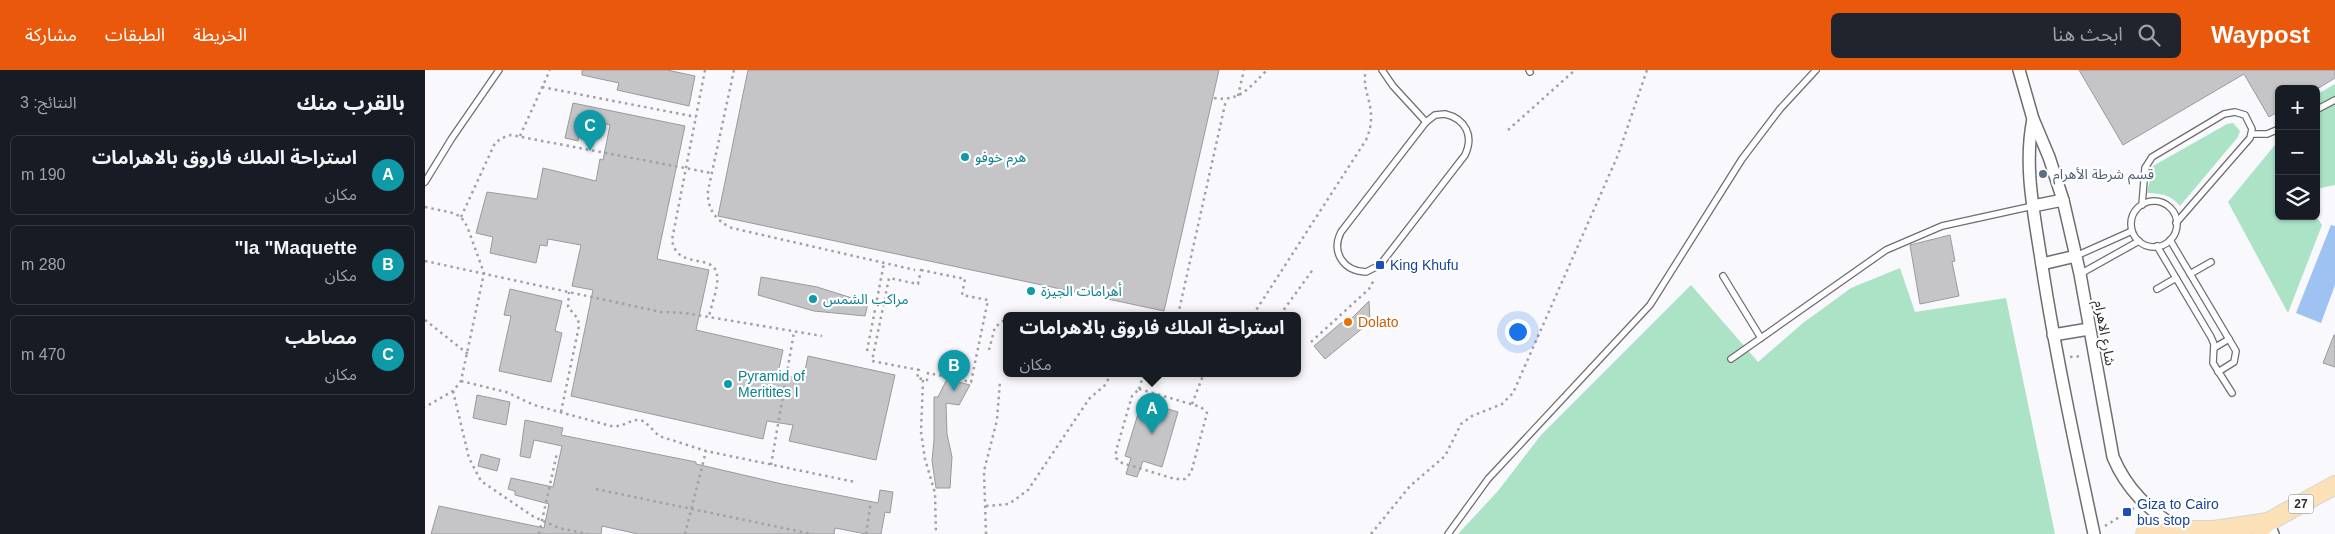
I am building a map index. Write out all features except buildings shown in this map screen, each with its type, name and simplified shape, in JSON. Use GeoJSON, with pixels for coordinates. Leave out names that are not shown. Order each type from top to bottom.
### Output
{"type":"FeatureCollection","features":[{"type":"Feature","properties":{"kind":"main road","name":"27"},"geometry":{"type":"LineString","coordinates":[[2145,534],[2179,530],[2265,530],[2335,485]]}},
{"type":"Feature","properties":{"kind":"street","name":"شارع الاهرام"},"geometry":{"type":"LineString","coordinates":[[2019,70],[2033,119],[2049,157],[2063,200],[2076,256],[2113,457],[2125,482],[2144,504],[2179,530]]}},
{"type":"Feature","properties":{"kind":"street","name":"شارع الاهرام"},"geometry":{"type":"LineString","coordinates":[[2033,119],[2028,161],[2033,206],[2057,358],[2097,532]]}},
{"type":"Feature","properties":{"kind":"street"},"geometry":{"type":"LineString","coordinates":[[2033,206],[2063,200]]}},
{"type":"Feature","properties":{"kind":"street"},"geometry":{"type":"LineString","coordinates":[[2042,264],[2076,256]]}},
{"type":"Feature","properties":{"kind":"street"},"geometry":{"type":"LineString","coordinates":[[2053,335],[2089,329]]}},
{"type":"Feature","properties":{"kind":"lane"},"geometry":{"type":"LineString","coordinates":[[425,182],[452,138],[499,70]]}},
{"type":"Feature","properties":{"kind":"lane"},"geometry":{"type":"LineString","coordinates":[[1382,70],[1393,86],[1426,122]]}},
{"type":"Feature","properties":{"kind":"lane"},"geometry":{"type":"LineString","coordinates":[[1448,534],[1488,479],[1626,334],[1650,305],[1741,159],[1780,109],[1816,70]]}},
{"type":"Feature","properties":{"kind":"lane"},"geometry":{"type":"LineString","coordinates":[[2320,108],[2335,100]]}},
{"type":"Feature","properties":{"kind":"lane"},"geometry":{"type":"LineString","coordinates":[[2229,112],[2240,113],[2249,119],[2252,134],[2245,146],[2177,224],[2170,240],[2157,246],[2147,246],[2139,241],[2132,231],[2131,219],[2142,204],[2147,162],[2158,152],[2229,112]]}},
{"type":"Feature","properties":{"kind":"lane"},"geometry":{"type":"LineString","coordinates":[[1440,114],[1453,116],[1459,120],[1467,131],[1469,138],[1467,150],[1380,265],[1366,272],[1350,269],[1341,261],[1338,254],[1338,239],[1426,122],[1440,114]]}},
{"type":"Feature","properties":{"kind":"lane"},"geometry":{"type":"LineString","coordinates":[[2252,134],[2267,134],[2277,130]]}},
{"type":"Feature","properties":{"kind":"lane"},"geometry":{"type":"LineString","coordinates":[[2142,204],[2153,201],[2165,204],[2173,212],[2177,224]]}},
{"type":"Feature","properties":{"kind":"lane"},"geometry":{"type":"LineString","coordinates":[[1731,359],[1886,250],[1942,226],[2033,206]]}},
{"type":"Feature","properties":{"kind":"lane"},"geometry":{"type":"LineString","coordinates":[[2076,256],[2132,231]]}},
{"type":"Feature","properties":{"kind":"lane"},"geometry":{"type":"LineString","coordinates":[[2170,240],[2236,351],[2236,360],[2218,372]]}},
{"type":"Feature","properties":{"kind":"lane"},"geometry":{"type":"LineString","coordinates":[[2079,274],[2139,241]]}},
{"type":"Feature","properties":{"kind":"lane"},"geometry":{"type":"LineString","coordinates":[[2157,246],[2211,336],[2214,348],[2213,362],[2231,393]]}},
{"type":"Feature","properties":{"kind":"lane"},"geometry":{"type":"LineString","coordinates":[[2190,274],[2211,262]]}},
{"type":"Feature","properties":{"kind":"lane"},"geometry":{"type":"LineString","coordinates":[[1723,276],[1761,338]]}},
{"type":"Feature","properties":{"kind":"lane"},"geometry":{"type":"LineString","coordinates":[[2157,289],[2176,278]]}},
{"type":"Feature","properties":{"kind":"lane"},"geometry":{"type":"LineString","coordinates":[[2214,348],[2229,340]]}},
{"type":"Feature","properties":{"kind":"path"},"geometry":{"type":"LineString","coordinates":[[520,136],[550,70]]}},
{"type":"Feature","properties":{"kind":"path"},"geometry":{"type":"LineString","coordinates":[[705,70],[673,245],[681,256],[709,264],[715,269],[717,279],[709,317]]}},
{"type":"Feature","properties":{"kind":"path"},"geometry":{"type":"LineString","coordinates":[[734,70],[707,191],[709,204],[714,216],[725,226],[915,270]]}},
{"type":"Feature","properties":{"kind":"path"},"geometry":{"type":"LineString","coordinates":[[1238,96],[1243,70]]}},
{"type":"Feature","properties":{"kind":"path"},"geometry":{"type":"LineString","coordinates":[[1214,98],[1226,100],[1238,96],[1267,70]]}},
{"type":"Feature","properties":{"kind":"path"},"geometry":{"type":"LineString","coordinates":[[1255,312],[1366,140],[1372,115],[1366,70]]}},
{"type":"Feature","properties":{"kind":"path"},"geometry":{"type":"LineString","coordinates":[[1508,130],[1575,70]]}},
{"type":"Feature","properties":{"kind":"path"},"geometry":{"type":"LineString","coordinates":[[1371,534],[1410,486],[1445,456],[1461,424],[1472,416],[1502,404],[1513,393],[1618,155],[1647,70]]}},
{"type":"Feature","properties":{"kind":"path"},"geometry":{"type":"LineString","coordinates":[[542,87],[696,117]]}},
{"type":"Feature","properties":{"kind":"path"},"geometry":{"type":"LineString","coordinates":[[1180,312],[1226,100]]}},
{"type":"Feature","properties":{"kind":"path"},"geometry":{"type":"LineString","coordinates":[[461,217],[495,143],[511,135],[711,174]]}},
{"type":"Feature","properties":{"kind":"path"},"geometry":{"type":"LineString","coordinates":[[425,207],[453,213],[461,217],[467,226],[484,273],[461,381],[453,391],[425,407]]}},
{"type":"Feature","properties":{"kind":"path"},"geometry":{"type":"LineString","coordinates":[[425,261],[661,312],[709,317],[822,336]]}},
{"type":"Feature","properties":{"kind":"path"},"geometry":{"type":"LineString","coordinates":[[867,351],[884,263]]}},
{"type":"Feature","properties":{"kind":"path"},"geometry":{"type":"LineString","coordinates":[[1311,342],[1369,289],[1380,265]]}},
{"type":"Feature","properties":{"kind":"path"},"geometry":{"type":"LineString","coordinates":[[1281,312],[1314,268]]}},
{"type":"Feature","properties":{"kind":"path"},"geometry":{"type":"LineString","coordinates":[[921,270],[965,279],[962,294],[988,300],[971,382],[928,372],[927,380],[923,380],[917,378],[919,370],[872,361],[889,278],[918,284],[921,270]]}},
{"type":"Feature","properties":{"kind":"path"},"geometry":{"type":"LineString","coordinates":[[561,412],[579,326],[578,319],[568,308],[569,292]]}},
{"type":"Feature","properties":{"kind":"path"},"geometry":{"type":"LineString","coordinates":[[425,320],[468,354]]}},
{"type":"Feature","properties":{"kind":"path"},"geometry":{"type":"LineString","coordinates":[[989,350],[995,327],[1003,321]]}},
{"type":"Feature","properties":{"kind":"path"},"geometry":{"type":"LineString","coordinates":[[771,465],[794,332]]}},
{"type":"Feature","properties":{"kind":"path"},"geometry":{"type":"LineString","coordinates":[[2057,358],[2093,354]]}},
{"type":"Feature","properties":{"kind":"path"},"geometry":{"type":"LineString","coordinates":[[986,506],[1009,504],[1028,490],[1089,399],[1105,385],[1110,377]]}},
{"type":"Feature","properties":{"kind":"path"},"geometry":{"type":"LineString","coordinates":[[1139,389],[1205,409],[1208,417],[1191,473],[1185,479],[1175,479],[1122,462],[1117,458],[1116,451],[1132,396],[1139,389],[1142,377]]}},
{"type":"Feature","properties":{"kind":"path"},"geometry":{"type":"LineString","coordinates":[[1192,404],[1202,377]]}},
{"type":"Feature","properties":{"kind":"path"},"geometry":{"type":"LineString","coordinates":[[923,380],[921,432],[925,459],[935,494],[935,534]]}},
{"type":"Feature","properties":{"kind":"path"},"geometry":{"type":"LineString","coordinates":[[461,381],[506,392],[529,403],[615,426],[634,420],[645,421],[659,436],[705,451],[855,482]]}},
{"type":"Feature","properties":{"kind":"path"},"geometry":{"type":"LineString","coordinates":[[985,534],[984,471],[997,420],[1000,381]]}},
{"type":"Feature","properties":{"kind":"path"},"geometry":{"type":"LineString","coordinates":[[453,391],[469,458],[475,473],[489,488],[542,521],[588,534]]}},
{"type":"Feature","properties":{"kind":"path"},"geometry":{"type":"LineString","coordinates":[[685,534],[705,451]]}},
{"type":"Feature","properties":{"kind":"path"},"geometry":{"type":"LineString","coordinates":[[539,534],[557,453]]}},
{"type":"Feature","properties":{"kind":"path"},"geometry":{"type":"LineString","coordinates":[[596,489],[812,534]]}},
{"type":"Feature","properties":{"kind":"path"},"geometry":{"type":"LineString","coordinates":[[866,534],[871,501]]}},
{"type":"Feature","properties":{"kind":"path"},"geometry":{"type":"LineString","coordinates":[[2097,532],[2144,504]]}},
{"type":"Feature","properties":{"kind":"green space"},"geometry":{"type":"Polygon","coordinates":[[[2335,84],[2335,185],[2320,188],[2320,130],[2320,93],[2335,84]]]}},
{"type":"Feature","properties":{"kind":"green space"},"geometry":{"type":"Polygon","coordinates":[[[2233,123],[2240,131],[2238,137],[2180,206],[2173,199],[2165,195],[2147,193],[2153,166],[2227,124],[2233,123]]]}},
{"type":"Feature","properties":{"kind":"green space"},"geometry":{"type":"Polygon","coordinates":[[[2275,145],[2275,220],[2319,220],[2322,225],[2288,313],[2228,202],[2275,145]]]}},
{"type":"Feature","properties":{"kind":"green space"},"geometry":{"type":"Polygon","coordinates":[[[1900,268],[1915,312],[2006,298],[2055,534],[1458,534],[1498,491],[1541,435],[1691,285],[1758,362],[1803,323],[1851,288],[1900,268]]]}},
{"type":"Feature","properties":{"kind":"water"},"geometry":{"type":"Polygon","coordinates":[[[2331,225],[2335,226],[2335,285],[2321,323],[2296,313],[2331,225]]]}},
{"type":"Feature","properties":{"kind":"place","name":"مصاطب"},"geometry":{"type":"Point","coordinates":[590,151]}},
{"type":"Feature","properties":{"kind":"place","name":"هرم خوفو"},"geometry":{"type":"Point","coordinates":[965,157]}},
{"type":"Feature","properties":{"kind":"place","name":"قسم شرطة الأهرام"},"geometry":{"type":"Point","coordinates":[2043,174]}},
{"type":"Feature","properties":{"kind":"place","name":"King Khufu"},"geometry":{"type":"Point","coordinates":[1380,265]}},
{"type":"Feature","properties":{"kind":"place","name":"أهرامات الجيزة"},"geometry":{"type":"Point","coordinates":[1031,291]}},
{"type":"Feature","properties":{"kind":"place","name":"مراكب الشمس"},"geometry":{"type":"Point","coordinates":[813,299]}},
{"type":"Feature","properties":{"kind":"place","name":"Dolato"},"geometry":{"type":"Point","coordinates":[1348,322]}},
{"type":"Feature","properties":{"kind":"place","name":"Pyramid of Meritites I"},"geometry":{"type":"Point","coordinates":[728,384]}},
{"type":"Feature","properties":{"kind":"place","name":"la \"Maquette\""},"geometry":{"type":"Point","coordinates":[954,391]}},
{"type":"Feature","properties":{"kind":"place","name":"استراحة الملك فاروق بالاهرامات"},"geometry":{"type":"Point","coordinates":[1152,434]}},
{"type":"Feature","properties":{"kind":"place","name":"Giza to Cairo bus stop"},"geometry":{"type":"Point","coordinates":[2127,512]}}]}
